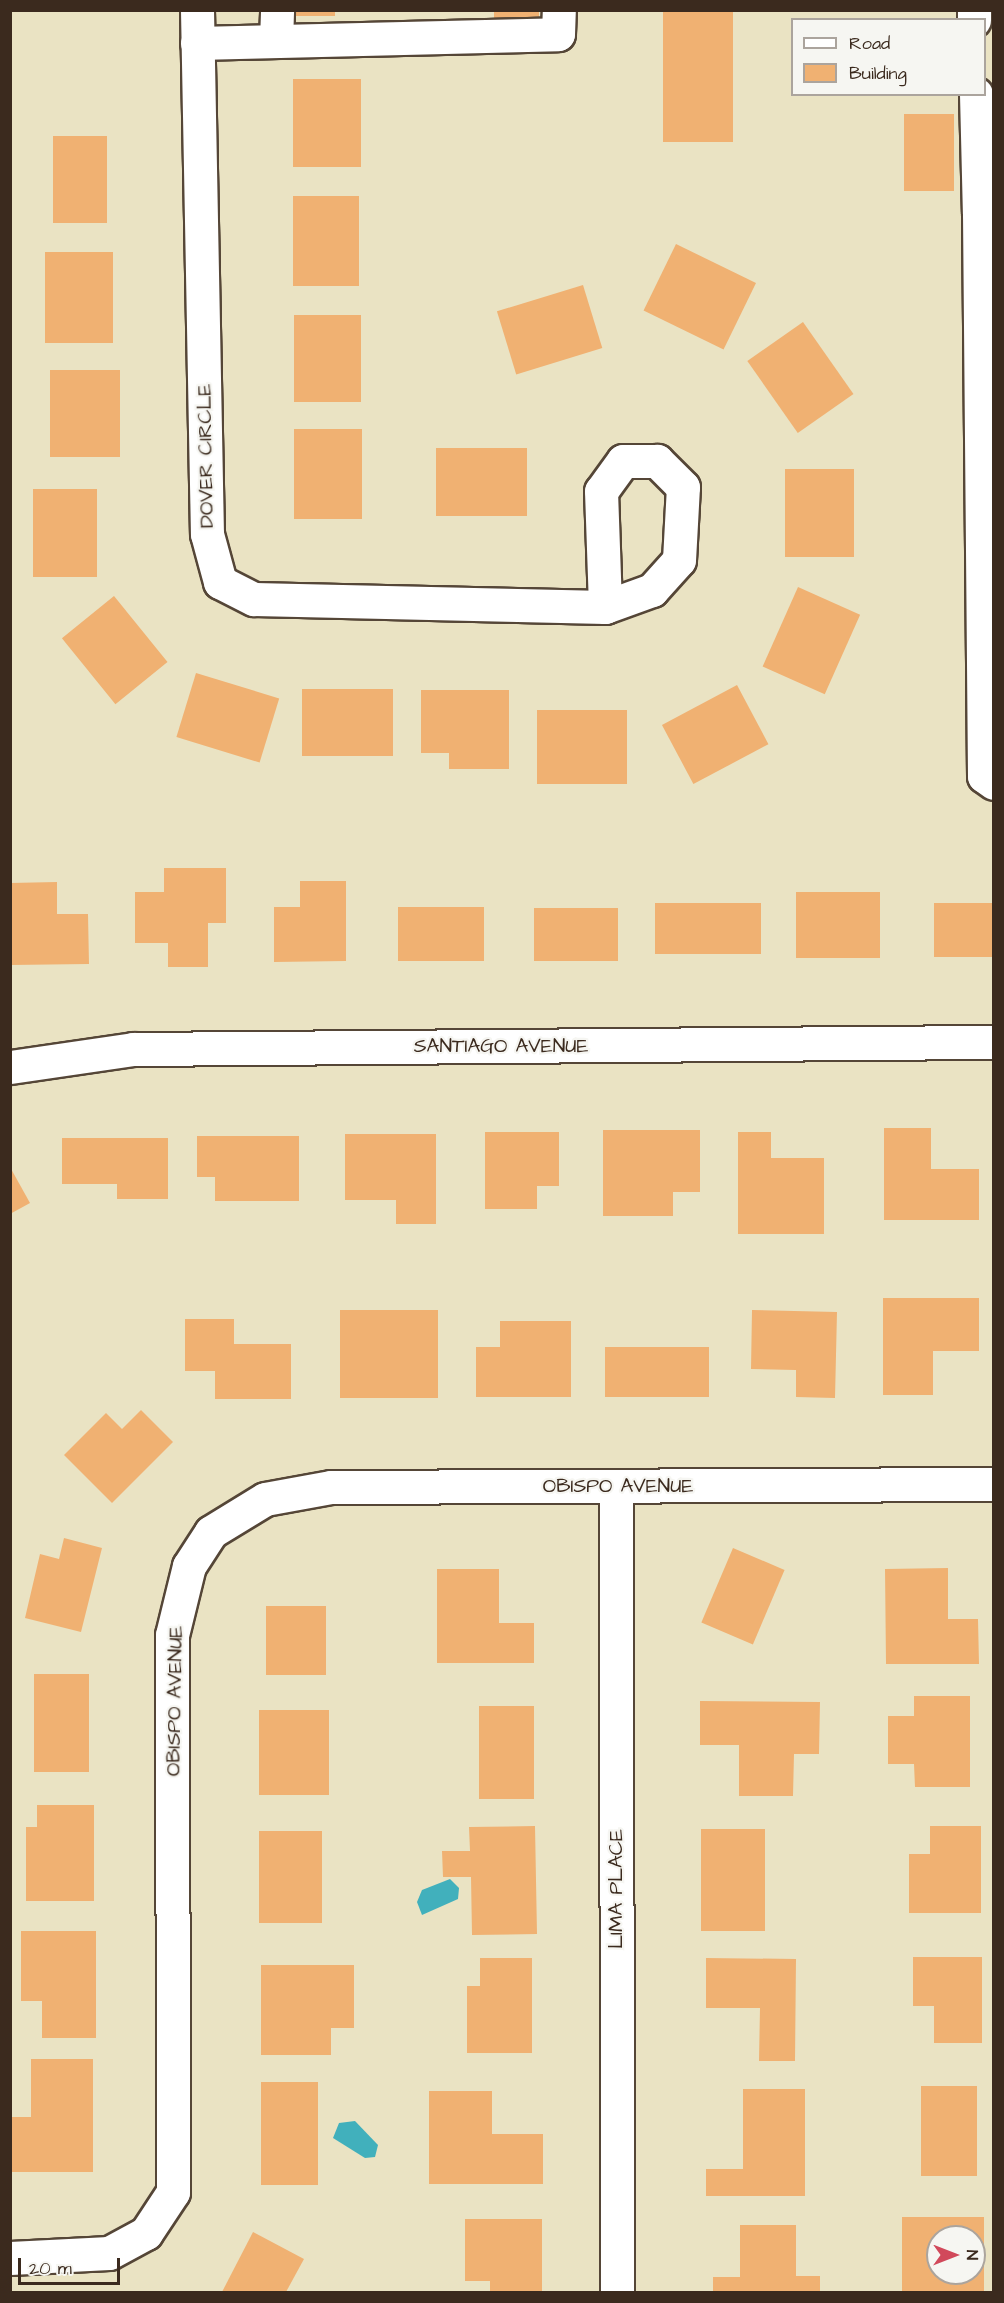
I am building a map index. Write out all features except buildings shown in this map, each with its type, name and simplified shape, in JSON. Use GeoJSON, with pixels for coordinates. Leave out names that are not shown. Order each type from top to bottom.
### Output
{"type":"FeatureCollection","features":[{"type":"Feature","properties":{"kind":"street","name":"DOVER CIRCLE"},"geometry":{"type":"LineString","coordinates":[[197,10],[207,534],[220,582],[254,599],[605,607]]}},
{"type":"Feature","properties":{"kind":"street"},"geometry":{"type":"LineString","coordinates":[[197,43],[276,26],[558,34],[558,10]]}},
{"type":"Feature","properties":{"kind":"street"},"geometry":{"type":"LineString","coordinates":[[976,96],[986,213],[988,645],[984,776],[993,783]]}},
{"type":"Feature","properties":{"kind":"street","name":"SANTIAGO AVENUE"},"geometry":{"type":"LineString","coordinates":[[10,1067],[133,1049],[993,1042]]}},
{"type":"Feature","properties":{"kind":"street","name":"OBISPO AVENUE"},"geometry":{"type":"LineString","coordinates":[[10,2258],[109,2253],[146,2233],[173,2192],[172,1635],[189,1566],[212,1532],[265,1499],[331,1487],[993,1484]]}},
{"type":"Feature","properties":{"kind":"street","name":"LIMA PLACE"},"geometry":{"type":"LineString","coordinates":[[616,1486],[617,2292]]}},
{"type":"Feature","properties":{"kind":"water"},"geometry":{"type":"Polygon","coordinates":[[[450,1879],[459,1888],[458,1899],[422,1915],[417,1902],[422,1890],[450,1879]]]}},
{"type":"Feature","properties":{"kind":"water"},"geometry":{"type":"Polygon","coordinates":[[[355,2121],[378,2145],[375,2157],[365,2158],[333,2138],[339,2123],[355,2121]]]}}]}
